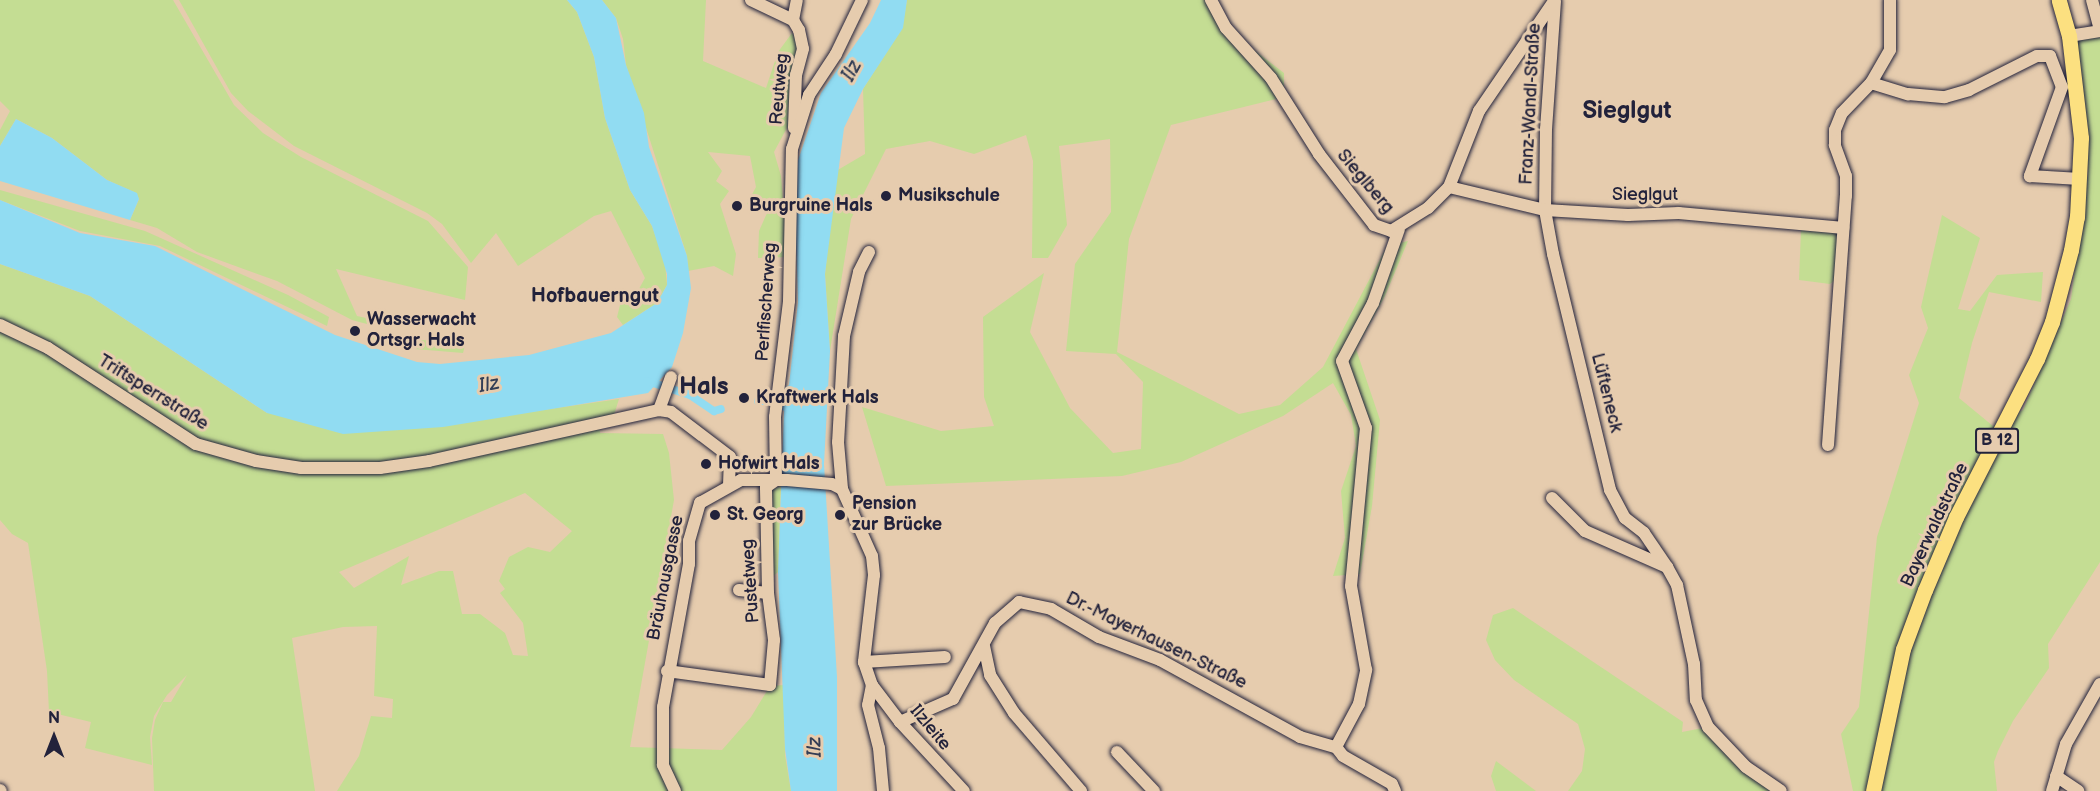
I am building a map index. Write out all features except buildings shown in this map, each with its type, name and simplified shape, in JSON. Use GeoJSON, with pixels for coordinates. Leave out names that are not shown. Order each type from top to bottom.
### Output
{"type":"FeatureCollection","features":[{"type":"Feature","properties":{"kind":"main road","name":"Bayerwaldstraße"},"geometry":{"type":"LineString","coordinates":[[1873,791],[1903,650],[1924,590],[2052,322],[2071,250],[2080,179],[2080,138],[2069,36],[2059,0]]}},
{"type":"Feature","properties":{"kind":"street"},"geometry":{"type":"LineString","coordinates":[[751,0],[794,20],[797,0]]}},
{"type":"Feature","properties":{"kind":"street","name":"Perlfischerweg"},"geometry":{"type":"LineString","coordinates":[[776,480],[777,389],[789,301],[789,186],[795,138],[809,95],[836,54],[862,0]]}},
{"type":"Feature","properties":{"kind":"street","name":"Sieglberg"},"geometry":{"type":"LineString","coordinates":[[1211,0],[1226,28],[1271,78],[1319,154],[1374,225],[1383,231],[1399,229],[1449,187],[1479,111],[1555,0]]}},
{"type":"Feature","properties":{"kind":"street","name":"Franz-Wandl-Straße"},"geometry":{"type":"LineString","coordinates":[[1545,210],[1546,129],[1555,0]]}},
{"type":"Feature","properties":{"kind":"street"},"geometry":{"type":"LineString","coordinates":[[1828,445],[1846,176],[1835,145],[1835,130],[1849,103],[1871,83],[1890,50],[1890,0]]}},
{"type":"Feature","properties":{"kind":"street"},"geometry":{"type":"LineString","coordinates":[[2069,36],[2100,30],[2092,0]]}},
{"type":"Feature","properties":{"kind":"street","name":"Reutweg"},"geometry":{"type":"LineString","coordinates":[[794,20],[803,49],[794,105],[795,138]]}},
{"type":"Feature","properties":{"kind":"street"},"geometry":{"type":"LineString","coordinates":[[1871,83],[1925,97],[1944,97],[1969,90],[2030,59],[2050,56],[2062,87],[2030,176],[2080,179]]}},
{"type":"Feature","properties":{"kind":"street","name":"Sieglgut"},"geometry":{"type":"LineString","coordinates":[[1449,187],[1545,210],[1628,215],[1679,213],[1843,228]]}},
{"type":"Feature","properties":{"kind":"street","name":"Lüfteneck"},"geometry":{"type":"LineString","coordinates":[[1545,210],[1564,304],[1611,490],[1625,518],[1644,533],[1677,585],[1694,664],[1696,700],[1708,727],[1746,767],[1781,791]]}},
{"type":"Feature","properties":{"kind":"street"},"geometry":{"type":"LineString","coordinates":[[1395,791],[1392,784],[1343,756],[1336,747],[1359,704],[1366,670],[1351,586],[1366,428],[1342,360],[1373,303],[1399,229]]}},
{"type":"Feature","properties":{"kind":"street"},"geometry":{"type":"LineString","coordinates":[[869,252],[859,272],[844,336],[837,487],[858,517],[872,556],[864,662],[872,685],[868,705],[879,748],[883,791]]}},
{"type":"Feature","properties":{"kind":"street","name":"Triftsperrstraße"},"geometry":{"type":"LineString","coordinates":[[0,325],[48,348],[196,444],[256,461],[301,468],[380,468],[659,410]]}},
{"type":"Feature","properties":{"kind":"street"},"geometry":{"type":"LineString","coordinates":[[670,381],[666,398],[659,410],[670,412],[730,457],[729,485]]}},
{"type":"Feature","properties":{"kind":"street","name":"Bräuhausgasse"},"geometry":{"type":"LineString","coordinates":[[675,791],[663,765],[667,671],[700,503],[741,480],[776,480],[837,487]]}},
{"type":"Feature","properties":{"kind":"street","name":"Pustetweg"},"geometry":{"type":"LineString","coordinates":[[667,671],[770,685],[774,640],[768,593],[766,487],[776,480]]}},
{"type":"Feature","properties":{"kind":"street"},"geometry":{"type":"LineString","coordinates":[[1552,498],[1585,531],[1666,567]]}},
{"type":"Feature","properties":{"kind":"street"},"geometry":{"type":"LineString","coordinates":[[739,590],[768,593]]}},
{"type":"Feature","properties":{"kind":"street","name":"Dr.-Mayerhausen-Straße"},"geometry":{"type":"LineString","coordinates":[[900,722],[953,699],[995,623],[1019,602],[1051,609],[1099,637],[1160,660],[1300,737],[1336,747]]}},
{"type":"Feature","properties":{"kind":"street"},"geometry":{"type":"LineString","coordinates":[[984,646],[990,675],[1014,713],[1081,791]]}},
{"type":"Feature","properties":{"kind":"street"},"geometry":{"type":"LineString","coordinates":[[864,662],[945,657]]}},
{"type":"Feature","properties":{"kind":"street"},"geometry":{"type":"LineString","coordinates":[[2052,791],[2066,744],[2100,684]]}},
{"type":"Feature","properties":{"kind":"street","name":"Ilzleite"},"geometry":{"type":"LineString","coordinates":[[872,685],[900,722],[964,791]]}},
{"type":"Feature","properties":{"kind":"street"},"geometry":{"type":"LineString","coordinates":[[1117,752],[1154,791]]}},
{"type":"Feature","properties":{"kind":"street"},"geometry":{"type":"LineString","coordinates":[[2056,776],[2078,791]]}},
{"type":"Feature","properties":{"kind":"green space"},"geometry":{"type":"Polygon","coordinates":[[[0,0],[173,0],[234,105],[263,133],[301,157],[428,221],[468,267],[465,300],[336,269],[357,316],[371,319],[367,324],[352,320],[277,281],[197,252],[157,228],[130,220],[139,199],[136,193],[107,180],[52,138],[16,119],[0,146],[0,130],[10,111],[0,101],[0,0]]]}},
{"type":"Feature","properties":{"kind":"green space"},"geometry":{"type":"Polygon","coordinates":[[[179,0],[567,0],[577,12],[594,57],[605,118],[630,190],[652,226],[665,263],[667,285],[657,303],[623,325],[617,317],[620,305],[635,296],[645,278],[611,211],[594,216],[518,266],[496,233],[471,263],[442,224],[427,213],[294,146],[248,111],[231,93],[179,0]]]}},
{"type":"Feature","properties":{"kind":"green space"},"geometry":{"type":"Polygon","coordinates":[[[602,0],[706,0],[703,61],[766,88],[778,52],[792,33],[800,44],[789,124],[774,152],[781,176],[788,257],[758,258],[759,231],[767,213],[747,204],[756,187],[750,156],[708,152],[722,171],[716,181],[729,191],[720,204],[736,254],[733,276],[714,266],[688,271],[687,256],[626,65],[623,39],[616,18],[602,0]]]}},
{"type":"Feature","properties":{"kind":"green space"},"geometry":{"type":"Polygon","coordinates":[[[907,0],[1204,0],[1228,30],[1284,73],[1284,97],[1171,125],[1129,239],[1117,352],[1239,414],[1280,405],[1323,367],[1387,246],[1408,241],[1385,296],[1356,349],[1380,420],[1372,506],[1360,574],[1333,576],[1345,538],[1341,491],[1356,446],[1351,415],[1333,383],[1283,416],[1181,462],[1122,476],[886,486],[862,407],[941,431],[994,426],[984,397],[983,317],[1044,273],[1030,332],[1070,408],[1113,453],[1141,449],[1143,382],[1116,354],[1066,351],[1075,264],[1111,212],[1110,139],[1059,146],[1067,225],[1048,258],[1032,258],[1033,161],[1026,135],[974,154],[930,141],[886,149],[851,219],[830,351],[825,274],[836,171],[865,154],[863,89],[902,28],[907,0]]]}},
{"type":"Feature","properties":{"kind":"green space"},"geometry":{"type":"Polygon","coordinates":[[[2100,37],[2100,562],[2048,644],[2049,668],[2013,721],[1998,751],[1994,762],[1997,791],[1853,791],[1841,734],[1859,707],[1877,537],[1919,403],[1909,375],[1928,328],[1921,307],[1942,215],[1980,238],[1958,309],[1970,311],[1997,275],[2043,272],[2041,302],[1989,292],[1972,343],[1959,398],[1993,426],[2023,410],[2071,299],[2088,172],[2076,40],[2100,37]]]}},
{"type":"Feature","properties":{"kind":"green space"},"geometry":{"type":"Polygon","coordinates":[[[0,190],[145,231],[288,295],[329,317],[327,326],[160,246],[80,231],[0,200],[0,190]]]}},
{"type":"Feature","properties":{"kind":"green space"},"geometry":{"type":"Polygon","coordinates":[[[1801,230],[1836,232],[1839,237],[1835,280],[1830,284],[1799,280],[1801,230]]]}},
{"type":"Feature","properties":{"kind":"green space"},"geometry":{"type":"Polygon","coordinates":[[[0,264],[90,296],[267,413],[508,415],[619,399],[614,415],[599,418],[600,433],[663,434],[669,453],[674,500],[630,747],[722,750],[751,717],[770,686],[784,685],[785,755],[791,791],[337,791],[359,756],[371,716],[392,718],[393,699],[374,696],[377,626],[343,627],[292,638],[315,791],[154,791],[152,738],[155,720],[163,702],[171,702],[187,675],[167,695],[154,716],[150,737],[152,765],[85,748],[91,722],[49,712],[47,671],[28,543],[12,534],[0,520],[0,264]],[[525,493],[339,572],[354,588],[409,556],[401,585],[439,571],[453,571],[462,614],[480,614],[505,633],[513,655],[528,656],[523,623],[500,593],[505,589],[499,581],[509,557],[528,547],[550,552],[572,531],[525,493]]]}},
{"type":"Feature","properties":{"kind":"green space"},"geometry":{"type":"Polygon","coordinates":[[[368,331],[421,340],[466,342],[463,353],[415,349],[366,340],[368,331]]]}},
{"type":"Feature","properties":{"kind":"green space"},"geometry":{"type":"Polygon","coordinates":[[[781,486],[778,572],[768,581],[771,490],[781,486]]]}},
{"type":"Feature","properties":{"kind":"green space"},"geometry":{"type":"Polygon","coordinates":[[[1513,608],[1683,722],[1682,732],[1708,727],[1781,791],[1568,791],[1582,771],[1585,749],[1578,724],[1514,680],[1495,660],[1486,640],[1493,615],[1513,608]]]}},
{"type":"Feature","properties":{"kind":"green space"},"geometry":{"type":"Polygon","coordinates":[[[1496,761],[1536,791],[1496,791],[1491,776],[1496,761]]]}},
{"type":"Feature","properties":{"kind":"water","name":"Ilz"},"geometry":{"type":"Polygon","coordinates":[[[567,0],[602,0],[616,18],[626,65],[644,113],[649,147],[687,256],[691,288],[683,333],[672,367],[648,393],[443,427],[343,434],[267,413],[90,296],[0,264],[0,200],[80,233],[155,246],[335,335],[417,362],[440,364],[529,355],[611,333],[657,303],[667,285],[667,274],[652,226],[630,190],[605,118],[594,57],[577,12],[567,0]]]}},
{"type":"Feature","properties":{"kind":"water","name":"Ilz"},"geometry":{"type":"Polygon","coordinates":[[[881,0],[907,0],[903,28],[863,89],[844,128],[825,274],[830,351],[824,464],[837,677],[837,791],[791,791],[785,749],[778,572],[784,411],[777,407],[777,393],[789,385],[798,302],[794,172],[821,93],[870,23],[881,0]]]}},
{"type":"Feature","properties":{"kind":"water"},"geometry":{"type":"Polygon","coordinates":[[[16,119],[52,138],[107,180],[137,193],[139,199],[130,220],[0,181],[0,146],[16,119]]]}},
{"type":"Feature","properties":{"kind":"waterway"},"geometry":{"type":"LineString","coordinates":[[647,381],[690,395],[714,411],[721,409]]}},
{"type":"Feature","properties":{"kind":"waterway"},"geometry":{"type":"LineString","coordinates":[[758,401],[781,401]]}},
{"type":"Feature","properties":{"kind":"place","name":"Musikschule"},"geometry":{"type":"Point","coordinates":[886,196]}},
{"type":"Feature","properties":{"kind":"place","name":"Burgruine Hals"},"geometry":{"type":"Point","coordinates":[737,206]}},
{"type":"Feature","properties":{"kind":"place","name":"Wasserwacht Ortsgr. Hals"},"geometry":{"type":"Point","coordinates":[355,331]}},
{"type":"Feature","properties":{"kind":"place","name":"Kraftwerk Hals"},"geometry":{"type":"Point","coordinates":[744,398]}},
{"type":"Feature","properties":{"kind":"place","name":"Hofwirt Hals"},"geometry":{"type":"Point","coordinates":[706,464]}},
{"type":"Feature","properties":{"kind":"place","name":"St. Georg"},"geometry":{"type":"Point","coordinates":[715,515]}},
{"type":"Feature","properties":{"kind":"place","name":"Pension zur Brücke"},"geometry":{"type":"Point","coordinates":[840,515]}},
{"type":"Feature","properties":{"kind":"district","name":"Sieglgut"},"geometry":{"type":"Point","coordinates":[1627,111]}},
{"type":"Feature","properties":{"kind":"district","name":"Hofbauerngut"},"geometry":{"type":"Point","coordinates":[595,296]}},
{"type":"Feature","properties":{"kind":"district","name":"Hals"},"geometry":{"type":"Point","coordinates":[704,387]}}]}
